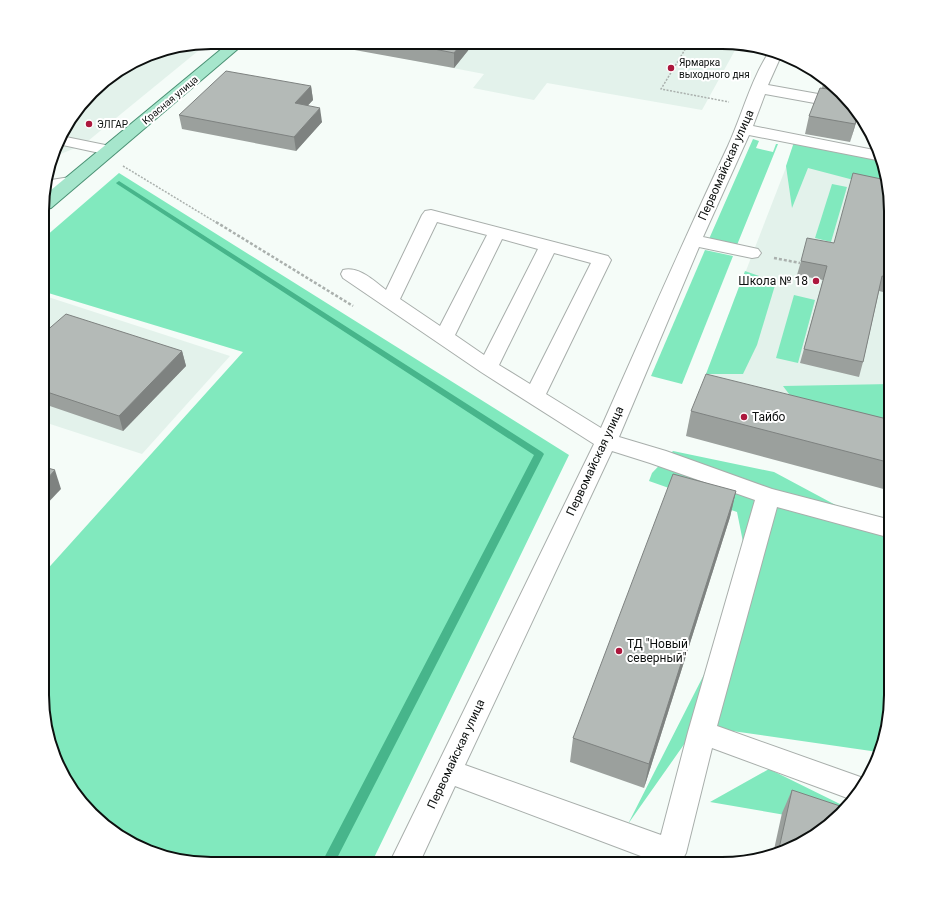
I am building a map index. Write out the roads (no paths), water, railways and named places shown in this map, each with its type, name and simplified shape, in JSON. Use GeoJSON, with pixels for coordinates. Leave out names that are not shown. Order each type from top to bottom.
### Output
{"type":"FeatureCollection","features":[{"type":"Feature","properties":{"kind":"main road","name":"Красная улица"},"geometry":{"type":"LineString","coordinates":[[49,200],[231,49]]}},
{"type":"Feature","properties":{"kind":"street","name":"Первомайская улица"},"geometry":{"type":"LineString","coordinates":[[407,857],[606,441],[693,240],[744,129],[773,58]]}},
{"type":"Feature","properties":{"kind":"street"},"geometry":{"type":"LineString","coordinates":[[756,97],[844,104]]}},
{"type":"Feature","properties":{"kind":"street"},"geometry":{"type":"LineString","coordinates":[[744,129],[874,155]]}},
{"type":"Feature","properties":{"kind":"street"},"geometry":{"type":"LineString","coordinates":[[65,141],[109,150]]}},
{"type":"Feature","properties":{"kind":"street"},"geometry":{"type":"LineString","coordinates":[[51,185],[70,182]]}},
{"type":"Feature","properties":{"kind":"street"},"geometry":{"type":"LineString","coordinates":[[390,301],[431,215],[602,260],[534,397]]}},
{"type":"Feature","properties":{"kind":"street"},"geometry":{"type":"LineString","coordinates":[[444,337],[497,232]]}},
{"type":"Feature","properties":{"kind":"street"},"geometry":{"type":"LineString","coordinates":[[693,240],[752,253]]}},
{"type":"Feature","properties":{"kind":"street"},"geometry":{"type":"LineString","coordinates":[[488,367],[548,246]]}},
{"type":"Feature","properties":{"kind":"street"},"geometry":{"type":"LineString","coordinates":[[350,274],[488,367],[606,441],[658,457],[768,496],[884,527]]}},
{"type":"Feature","properties":{"kind":"street"},"geometry":{"type":"LineString","coordinates":[[672,857],[702,732],[768,496]]}},
{"type":"Feature","properties":{"kind":"street"},"geometry":{"type":"LineString","coordinates":[[702,732],[855,788]]}},
{"type":"Feature","properties":{"kind":"street"},"geometry":{"type":"LineString","coordinates":[[448,771],[669,857]]}},
{"type":"Feature","properties":{"kind":"waterway"},"geometry":{"type":"LineString","coordinates":[[119,183],[539,454],[331,857]]}},
{"type":"Feature","properties":{"kind":"place","name":"Ярмарка выходного дня"},"geometry":{"type":"Point","coordinates":[671,68]}},
{"type":"Feature","properties":{"kind":"place","name":"ЭЛГАР"},"geometry":{"type":"Point","coordinates":[89,124]}},
{"type":"Feature","properties":{"kind":"place","name":"Школа № 18"},"geometry":{"type":"Point","coordinates":[816,281]}},
{"type":"Feature","properties":{"kind":"place","name":"Тайбо"},"geometry":{"type":"Point","coordinates":[744,417]}},
{"type":"Feature","properties":{"kind":"place","name":"ТД \"Новый северный\""},"geometry":{"type":"Point","coordinates":[619,651]}}]}
